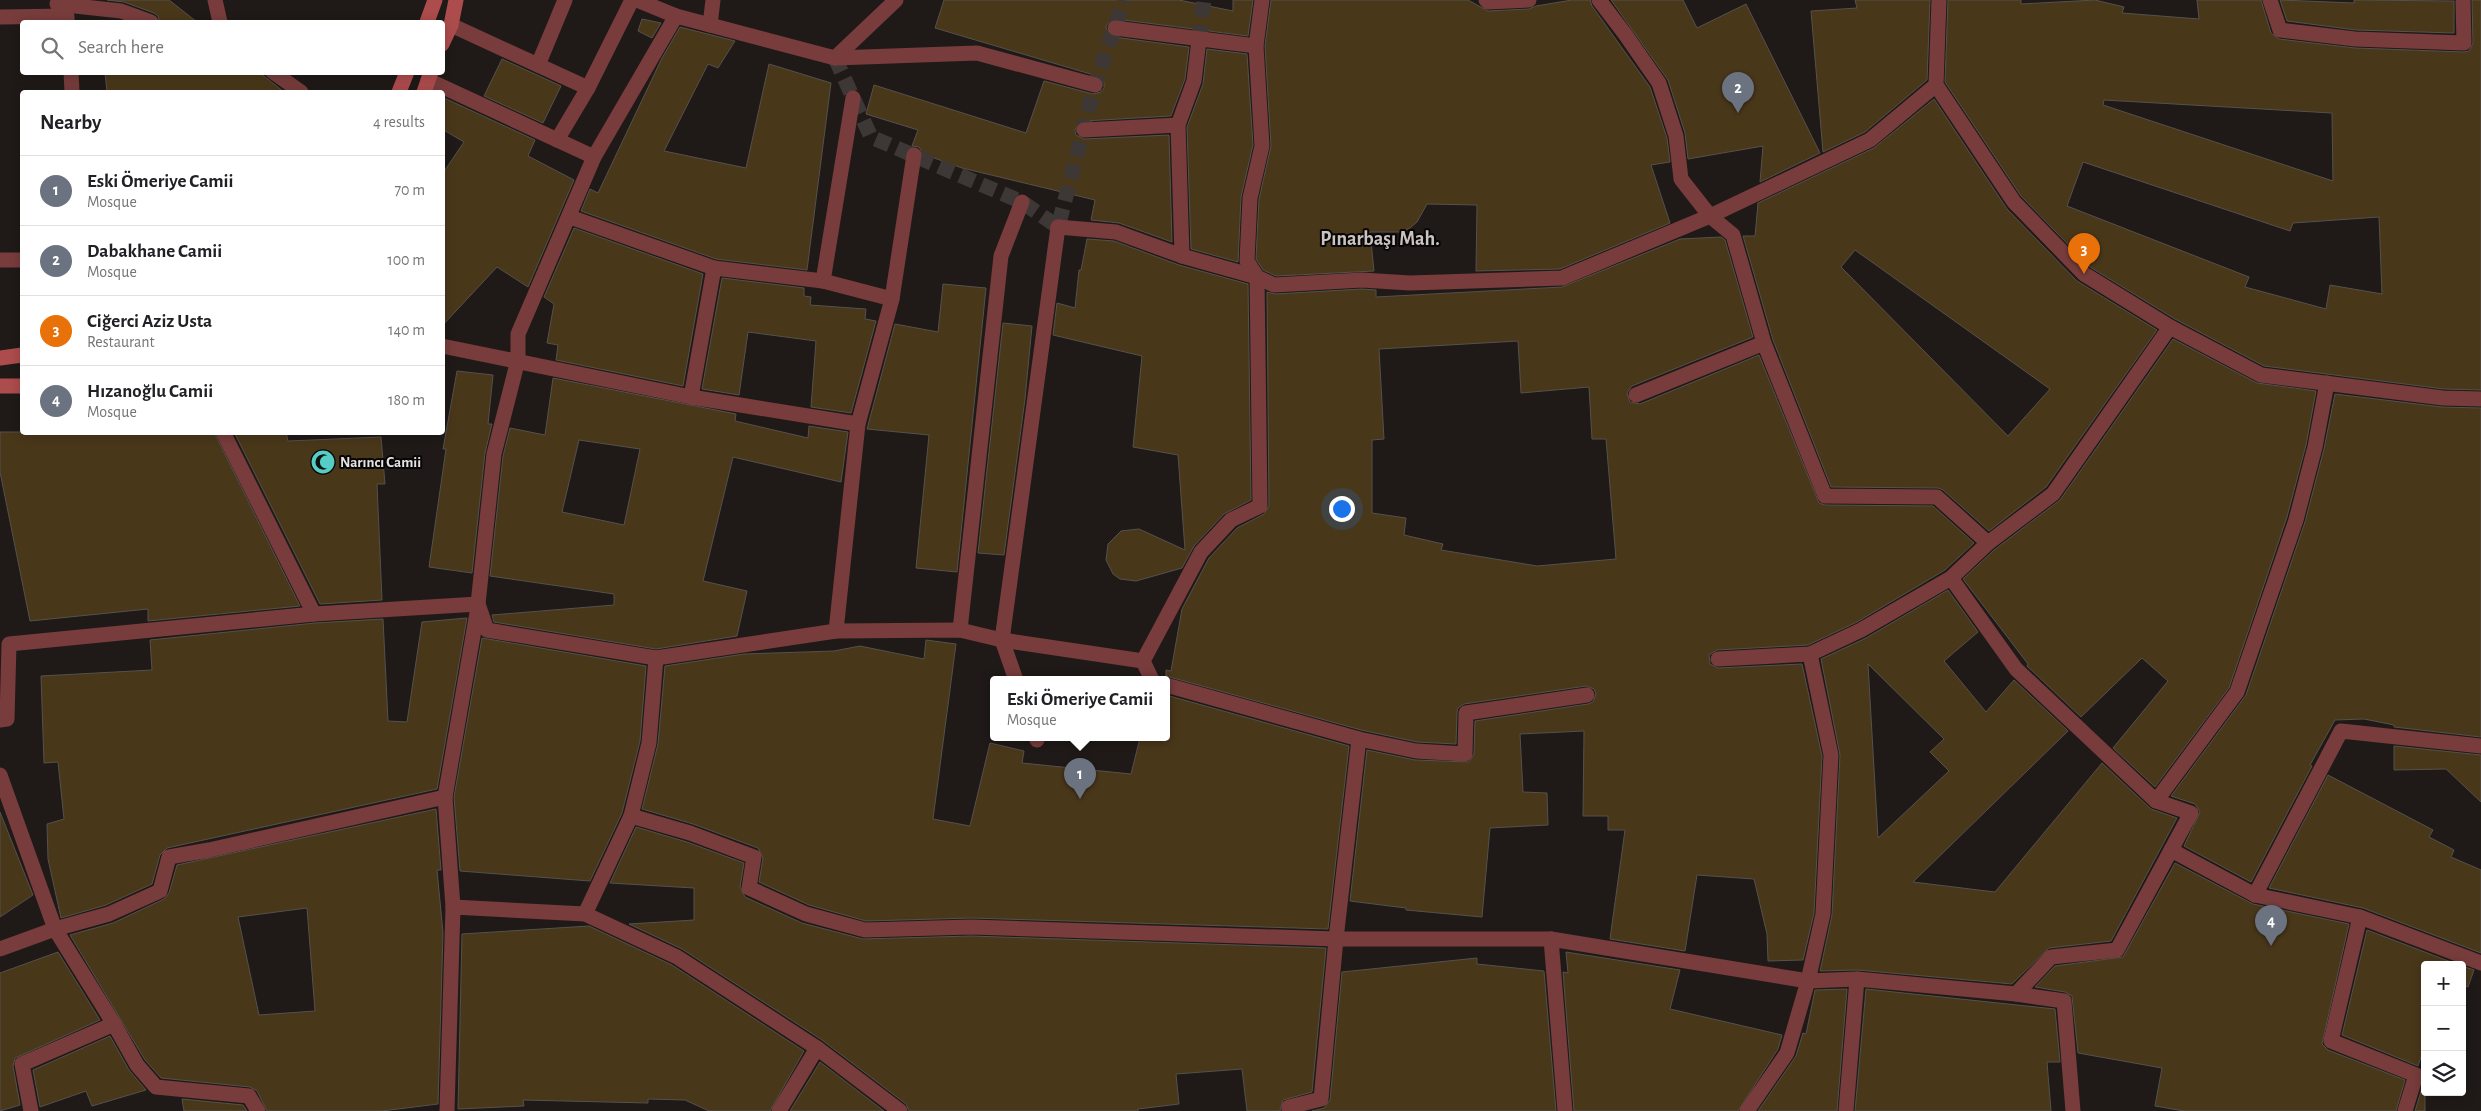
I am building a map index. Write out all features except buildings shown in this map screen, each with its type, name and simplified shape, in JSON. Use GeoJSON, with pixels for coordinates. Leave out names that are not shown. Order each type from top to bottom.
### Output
{"type":"FeatureCollection","features":[{"type":"Feature","properties":{"kind":"main road"},"geometry":{"type":"LineString","coordinates":[[428,20],[435,0]]}},
{"type":"Feature","properties":{"kind":"main road"},"geometry":{"type":"LineString","coordinates":[[445,37],[456,0]]}},
{"type":"Feature","properties":{"kind":"main road"},"geometry":{"type":"LineString","coordinates":[[400,90],[407,75]]}},
{"type":"Feature","properties":{"kind":"main road"},"geometry":{"type":"LineString","coordinates":[[0,358],[20,355]]}},
{"type":"Feature","properties":{"kind":"main road"},"geometry":{"type":"LineString","coordinates":[[0,386],[20,386]]}},
{"type":"Feature","properties":{"kind":"street"},"geometry":{"type":"LineString","coordinates":[[215,0],[220,20]]}},
{"type":"Feature","properties":{"kind":"street"},"geometry":{"type":"LineString","coordinates":[[538,65],[565,0]]}},
{"type":"Feature","properties":{"kind":"street"},"geometry":{"type":"LineString","coordinates":[[557,140],[588,88],[632,0]]}},
{"type":"Feature","properties":{"kind":"street"},"geometry":{"type":"LineString","coordinates":[[637,0],[676,16],[835,58],[977,53],[1094,85]]}},
{"type":"Feature","properties":{"kind":"street"},"geometry":{"type":"LineString","coordinates":[[710,25],[713,0]]}},
{"type":"Feature","properties":{"kind":"street"},"geometry":{"type":"LineString","coordinates":[[835,58],[896,0]]}},
{"type":"Feature","properties":{"kind":"street"},"geometry":{"type":"LineString","coordinates":[[1143,661],[1202,552],[1231,520],[1260,506],[1257,277],[1247,261],[1250,198],[1262,146],[1256,46],[1262,0]]}},
{"type":"Feature","properties":{"kind":"street"},"geometry":{"type":"LineString","coordinates":[[1486,0],[1488,2],[1529,0]]}},
{"type":"Feature","properties":{"kind":"street"},"geometry":{"type":"LineString","coordinates":[[1599,0],[1659,83],[1676,136],[1681,178],[1710,216],[1732,235],[1764,343],[1825,496],[1937,497],[1988,543]]}},
{"type":"Feature","properties":{"kind":"street"},"geometry":{"type":"LineString","coordinates":[[1938,0],[1936,85],[2014,202],[2084,274],[2170,327],[2261,375],[2443,398],[2481,399]]}},
{"type":"Feature","properties":{"kind":"street"},"geometry":{"type":"LineString","coordinates":[[2270,0],[2280,30],[2356,39],[2464,43],[2463,0]]}},
{"type":"Feature","properties":{"kind":"street"},"geometry":{"type":"LineString","coordinates":[[57,2],[67,20]]}},
{"type":"Feature","properties":{"kind":"street"},"geometry":{"type":"LineString","coordinates":[[57,2],[121,11],[146,20]]}},
{"type":"Feature","properties":{"kind":"street"},"geometry":{"type":"LineString","coordinates":[[447,1111],[453,907],[445,797],[478,604],[494,454],[518,360],[518,334],[570,217],[594,157],[676,16]]}},
{"type":"Feature","properties":{"kind":"street"},"geometry":{"type":"LineString","coordinates":[[0,17],[67,20]]}},
{"type":"Feature","properties":{"kind":"street"},"geometry":{"type":"LineString","coordinates":[[450,25],[588,88]]}},
{"type":"Feature","properties":{"kind":"street"},"geometry":{"type":"LineString","coordinates":[[1115,28],[1256,46]]}},
{"type":"Feature","properties":{"kind":"street"},"geometry":{"type":"LineString","coordinates":[[1182,256],[1178,125],[1194,82],[1199,40]]}},
{"type":"Feature","properties":{"kind":"street"},"geometry":{"type":"LineString","coordinates":[[71,75],[72,90]]}},
{"type":"Feature","properties":{"kind":"street"},"geometry":{"type":"LineString","coordinates":[[277,75],[297,90]]}},
{"type":"Feature","properties":{"kind":"street"},"geometry":{"type":"LineString","coordinates":[[427,82],[445,90]]}},
{"type":"Feature","properties":{"kind":"street"},"geometry":{"type":"LineString","coordinates":[[1015,676],[1002,640],[1058,227],[1116,232],[1182,256],[1257,277],[1274,285],[1362,280],[1410,283],[1562,278],[1710,216],[1870,140],[1936,85]]}},
{"type":"Feature","properties":{"kind":"street"},"geometry":{"type":"LineString","coordinates":[[445,90],[594,157]]}},
{"type":"Feature","properties":{"kind":"street"},"geometry":{"type":"LineString","coordinates":[[823,281],[854,98]]}},
{"type":"Feature","properties":{"kind":"street"},"geometry":{"type":"LineString","coordinates":[[1084,130],[1178,125]]}},
{"type":"Feature","properties":{"kind":"street"},"geometry":{"type":"LineString","coordinates":[[836,631],[858,424],[892,299],[914,155]]}},
{"type":"Feature","properties":{"kind":"street"},"geometry":{"type":"LineString","coordinates":[[960,630],[1001,256],[1022,202]]}},
{"type":"Feature","properties":{"kind":"street"},"geometry":{"type":"LineString","coordinates":[[570,217],[714,268],[823,281],[892,299]]}},
{"type":"Feature","properties":{"kind":"street"},"geometry":{"type":"LineString","coordinates":[[0,260],[20,260]]}},
{"type":"Feature","properties":{"kind":"street"},"geometry":{"type":"LineString","coordinates":[[691,397],[714,268]]}},
{"type":"Feature","properties":{"kind":"street"},"geometry":{"type":"LineString","coordinates":[[1718,660],[1810,654],[1862,630],[1951,578],[1988,543],[2053,494],[2170,327]]}},
{"type":"Feature","properties":{"kind":"street"},"geometry":{"type":"LineString","coordinates":[[1636,395],[1764,343]]}},
{"type":"Feature","properties":{"kind":"street"},"geometry":{"type":"LineString","coordinates":[[445,347],[691,397],[858,424]]}},
{"type":"Feature","properties":{"kind":"street"},"geometry":{"type":"LineString","coordinates":[[2156,801],[2237,692],[2296,520],[2315,447],[2326,383]]}},
{"type":"Feature","properties":{"kind":"street"},"geometry":{"type":"LineString","coordinates":[[224,435],[314,614]]}},
{"type":"Feature","properties":{"kind":"street"},"geometry":{"type":"LineString","coordinates":[[1951,578],[2016,668],[2156,801],[2191,813],[2117,950],[2052,958],[2016,994]]}},
{"type":"Feature","properties":{"kind":"street"},"geometry":{"type":"LineString","coordinates":[[478,604],[487,630],[656,658],[836,631],[960,630],[1002,640],[1143,661]]}},
{"type":"Feature","properties":{"kind":"street"},"geometry":{"type":"LineString","coordinates":[[0,720],[6,719],[10,644],[314,614],[478,604]]}},
{"type":"Feature","properties":{"kind":"street"},"geometry":{"type":"LineString","coordinates":[[1747,1111],[1787,1053],[1808,981],[1823,914],[1831,755],[1810,654]]}},
{"type":"Feature","properties":{"kind":"street"},"geometry":{"type":"LineString","coordinates":[[585,914],[631,816],[650,743],[656,658]]}},
{"type":"Feature","properties":{"kind":"street"},"geometry":{"type":"LineString","coordinates":[[1143,661],[1150,676]]}},
{"type":"Feature","properties":{"kind":"street"},"geometry":{"type":"LineString","coordinates":[[1170,686],[1359,739],[1416,751],[1465,754],[1466,713],[1587,695]]}},
{"type":"Feature","properties":{"kind":"street"},"geometry":{"type":"LineString","coordinates":[[2255,895],[2341,731],[2481,746]]}},
{"type":"Feature","properties":{"kind":"street"},"geometry":{"type":"LineString","coordinates":[[1289,1111],[1289,1107],[1321,1099],[1336,939],[1359,739]]}},
{"type":"Feature","properties":{"kind":"street"},"geometry":{"type":"LineString","coordinates":[[0,775],[55,929],[137,1065],[156,1087],[249,1096],[258,1111]]}},
{"type":"Feature","properties":{"kind":"street"},"geometry":{"type":"LineString","coordinates":[[0,949],[55,929],[109,914],[160,891],[169,857],[209,850],[445,797]]}},
{"type":"Feature","properties":{"kind":"street"},"geometry":{"type":"LineString","coordinates":[[631,816],[690,833],[754,857],[749,888],[806,914],[865,930],[970,928],[1336,939],[1552,939],[1808,981],[1857,979],[2016,994],[2064,1001],[2072,1111]]}},
{"type":"Feature","properties":{"kind":"street"},"geometry":{"type":"LineString","coordinates":[[2171,850],[2255,895],[2360,918],[2481,963]]}},
{"type":"Feature","properties":{"kind":"street"},"geometry":{"type":"LineString","coordinates":[[453,907],[585,914],[677,957],[817,1048],[900,1111]]}},
{"type":"Feature","properties":{"kind":"street"},"geometry":{"type":"LineString","coordinates":[[2360,918],[2331,1041],[2416,1075],[2405,1111]]}},
{"type":"Feature","properties":{"kind":"street"},"geometry":{"type":"LineString","coordinates":[[1552,939],[1565,1111]]}},
{"type":"Feature","properties":{"kind":"street"},"geometry":{"type":"LineString","coordinates":[[1846,1111],[1857,979]]}},
{"type":"Feature","properties":{"kind":"street"},"geometry":{"type":"LineString","coordinates":[[31,1111],[22,1064],[114,1024]]}},
{"type":"Feature","properties":{"kind":"street"},"geometry":{"type":"LineString","coordinates":[[779,1111],[817,1048]]}},
{"type":"Feature","properties":{"kind":"tunnel"},"geometry":{"type":"LineString","coordinates":[[835,58],[871,137],[1022,202],[1058,227],[1095,85],[1124,0]]}},
{"type":"Feature","properties":{"kind":"tunnel"},"geometry":{"type":"LineString","coordinates":[[1199,40],[1204,0]]}},
{"type":"Feature","properties":{"kind":"place","name":"Dabakhane Camii"},"geometry":{"type":"Point","coordinates":[1738,113]}},
{"type":"Feature","properties":{"kind":"place","name":"Ciğerci Aziz Usta"},"geometry":{"type":"Point","coordinates":[2084,274]}},
{"type":"Feature","properties":{"kind":"place","name":"Narıncı Camii"},"geometry":{"type":"Point","coordinates":[323,462]}},
{"type":"Feature","properties":{"kind":"place","name":"Eski Ömeriye Camii"},"geometry":{"type":"Point","coordinates":[1080,799]}},
{"type":"Feature","properties":{"kind":"place","name":"Hızanoğlu Camii"},"geometry":{"type":"Point","coordinates":[2271,946]}},
{"type":"Feature","properties":{"kind":"district","name":"Pınarbaşı Mah."},"geometry":{"type":"Point","coordinates":[1380,239]}}]}
